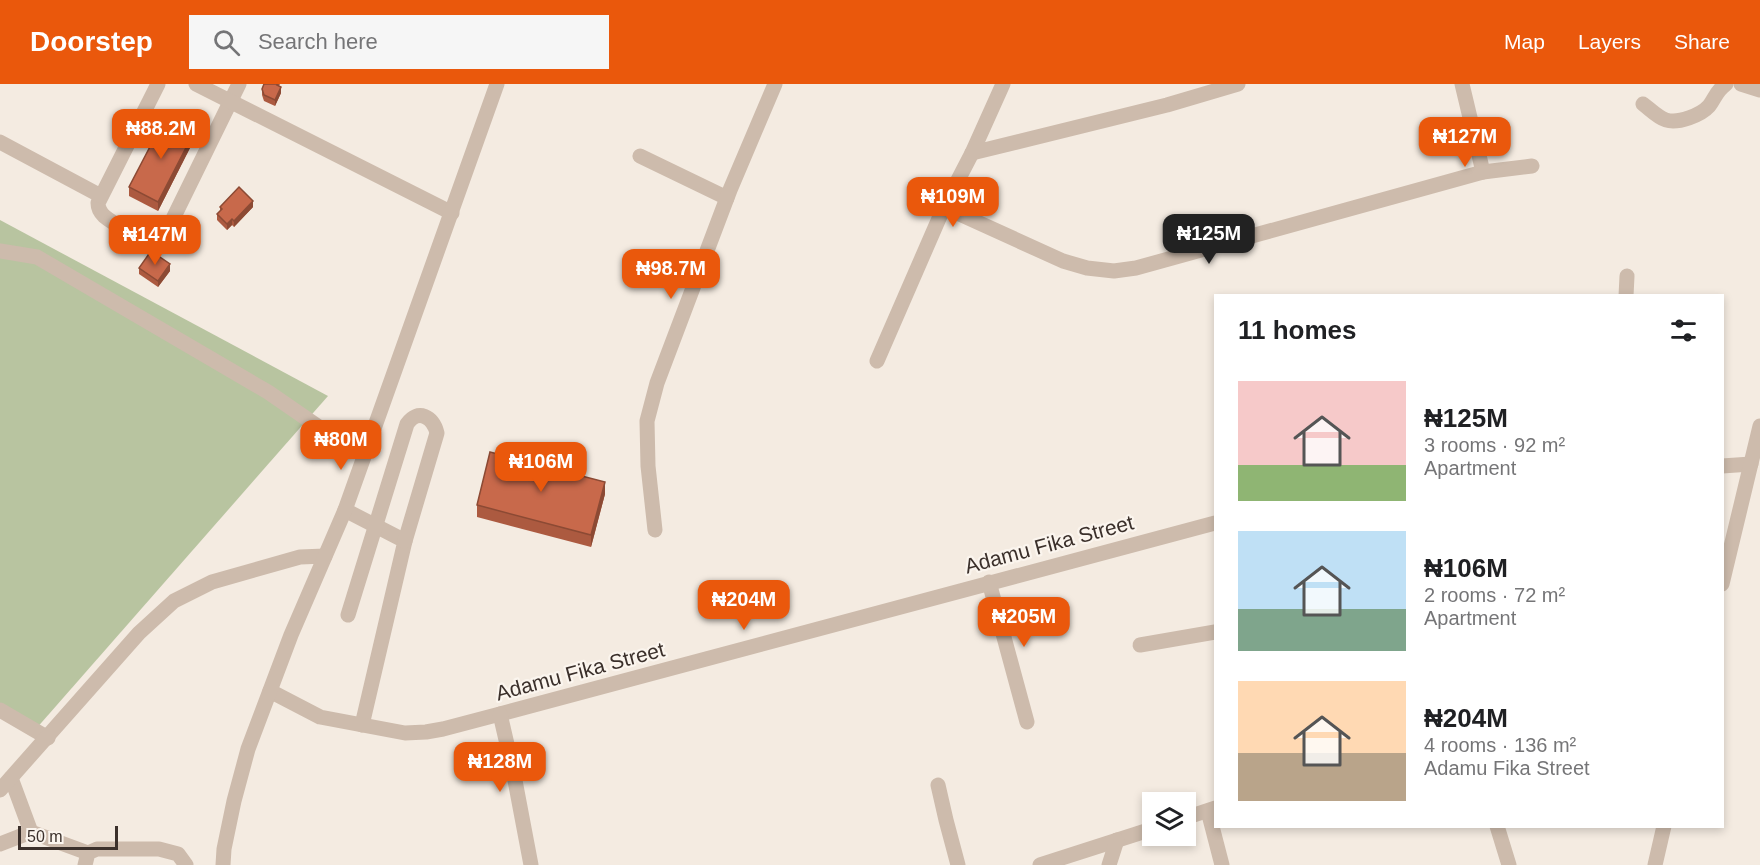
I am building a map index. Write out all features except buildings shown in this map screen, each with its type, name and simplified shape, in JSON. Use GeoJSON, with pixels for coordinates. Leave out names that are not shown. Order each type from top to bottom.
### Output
{"type":"FeatureCollection","features":[{"type":"Feature","properties":{"kind":"street"},"geometry":{"type":"LineString","coordinates":[[158,84],[100,196],[98,208],[104,216],[152,242],[159,241],[165,235],[239,84]]}},
{"type":"Feature","properties":{"kind":"street"},"geometry":{"type":"LineString","coordinates":[[196,84],[452,213]]}},
{"type":"Feature","properties":{"kind":"street"},"geometry":{"type":"LineString","coordinates":[[223,865],[228,830],[243,770],[270,691],[345,510],[498,84]]}},
{"type":"Feature","properties":{"kind":"street"},"geometry":{"type":"LineString","coordinates":[[655,530],[648,466],[647,421],[657,383],[727,198],[776,84]]}},
{"type":"Feature","properties":{"kind":"street"},"geometry":{"type":"LineString","coordinates":[[877,361],[944,207],[972,153],[1003,84]]}},
{"type":"Feature","properties":{"kind":"street"},"geometry":{"type":"LineString","coordinates":[[972,153],[1167,105],[1238,84]]}},
{"type":"Feature","properties":{"kind":"street"},"geometry":{"type":"LineString","coordinates":[[1462,84],[1483,172]]}},
{"type":"Feature","properties":{"kind":"street"},"geometry":{"type":"LineString","coordinates":[[1643,104],[1658,116],[1674,121],[1704,110],[1719,89],[1726,84]]}},
{"type":"Feature","properties":{"kind":"street"},"geometry":{"type":"LineString","coordinates":[[1741,84],[1760,90]]}},
{"type":"Feature","properties":{"kind":"street"},"geometry":{"type":"LineString","coordinates":[[0,142],[100,196]]}},
{"type":"Feature","properties":{"kind":"street"},"geometry":{"type":"LineString","coordinates":[[640,156],[727,198]]}},
{"type":"Feature","properties":{"kind":"street"},"geometry":{"type":"LineString","coordinates":[[944,207],[1063,261],[1087,268],[1114,271],[1136,268],[1483,172],[1532,166]]}},
{"type":"Feature","properties":{"kind":"street"},"geometry":{"type":"LineString","coordinates":[[0,251],[37,257],[268,392],[326,432],[371,437]]}},
{"type":"Feature","properties":{"kind":"street"},"geometry":{"type":"LineString","coordinates":[[1626,294],[1627,276]]}},
{"type":"Feature","properties":{"kind":"street"},"geometry":{"type":"LineString","coordinates":[[348,615],[407,424],[411,418],[419,416],[430,419],[437,433],[405,541],[362,725]]}},
{"type":"Feature","properties":{"kind":"street"},"geometry":{"type":"LineString","coordinates":[[1724,576],[1760,426]]}},
{"type":"Feature","properties":{"kind":"street"},"geometry":{"type":"LineString","coordinates":[[1724,466],[1751,464]]}},
{"type":"Feature","properties":{"kind":"street"},"geometry":{"type":"LineString","coordinates":[[345,510],[405,541]]}},
{"type":"Feature","properties":{"kind":"street","name":"Adamu Fika Street"},"geometry":{"type":"LineString","coordinates":[[270,691],[320,717],[405,733],[426,732],[1214,522]]}},
{"type":"Feature","properties":{"kind":"street"},"geometry":{"type":"LineString","coordinates":[[0,790],[139,633],[174,601],[212,582],[300,557],[325,556]]}},
{"type":"Feature","properties":{"kind":"street"},"geometry":{"type":"LineString","coordinates":[[989,582],[1028,722]]}},
{"type":"Feature","properties":{"kind":"street"},"geometry":{"type":"LineString","coordinates":[[1140,645],[1214,632]]}},
{"type":"Feature","properties":{"kind":"street"},"geometry":{"type":"LineString","coordinates":[[0,710],[48,738]]}},
{"type":"Feature","properties":{"kind":"street"},"geometry":{"type":"LineString","coordinates":[[500,714],[531,865]]}},
{"type":"Feature","properties":{"kind":"street"},"geometry":{"type":"LineString","coordinates":[[11,778],[31,832],[87,859],[97,849],[159,849],[178,854],[186,865]]}},
{"type":"Feature","properties":{"kind":"street"},"geometry":{"type":"LineString","coordinates":[[938,785],[958,865]]}},
{"type":"Feature","properties":{"kind":"street"},"geometry":{"type":"LineString","coordinates":[[1196,815],[1211,810],[1214,825]]}},
{"type":"Feature","properties":{"kind":"street"},"geometry":{"type":"LineString","coordinates":[[1215,828],[1222,865]]}},
{"type":"Feature","properties":{"kind":"street"},"geometry":{"type":"LineString","coordinates":[[1498,828],[1509,865]]}},
{"type":"Feature","properties":{"kind":"street"},"geometry":{"type":"LineString","coordinates":[[1655,865],[1664,828]]}},
{"type":"Feature","properties":{"kind":"street"},"geometry":{"type":"LineString","coordinates":[[0,844],[31,832]]}},
{"type":"Feature","properties":{"kind":"street"},"geometry":{"type":"LineString","coordinates":[[1040,865],[1142,832]]}},
{"type":"Feature","properties":{"kind":"street"},"geometry":{"type":"LineString","coordinates":[[1109,865],[1117,840]]}},
{"type":"Feature","properties":{"kind":"green space"},"geometry":{"type":"Polygon","coordinates":[[[0,220],[328,396],[35,730],[0,704],[0,220]]]}}]}
